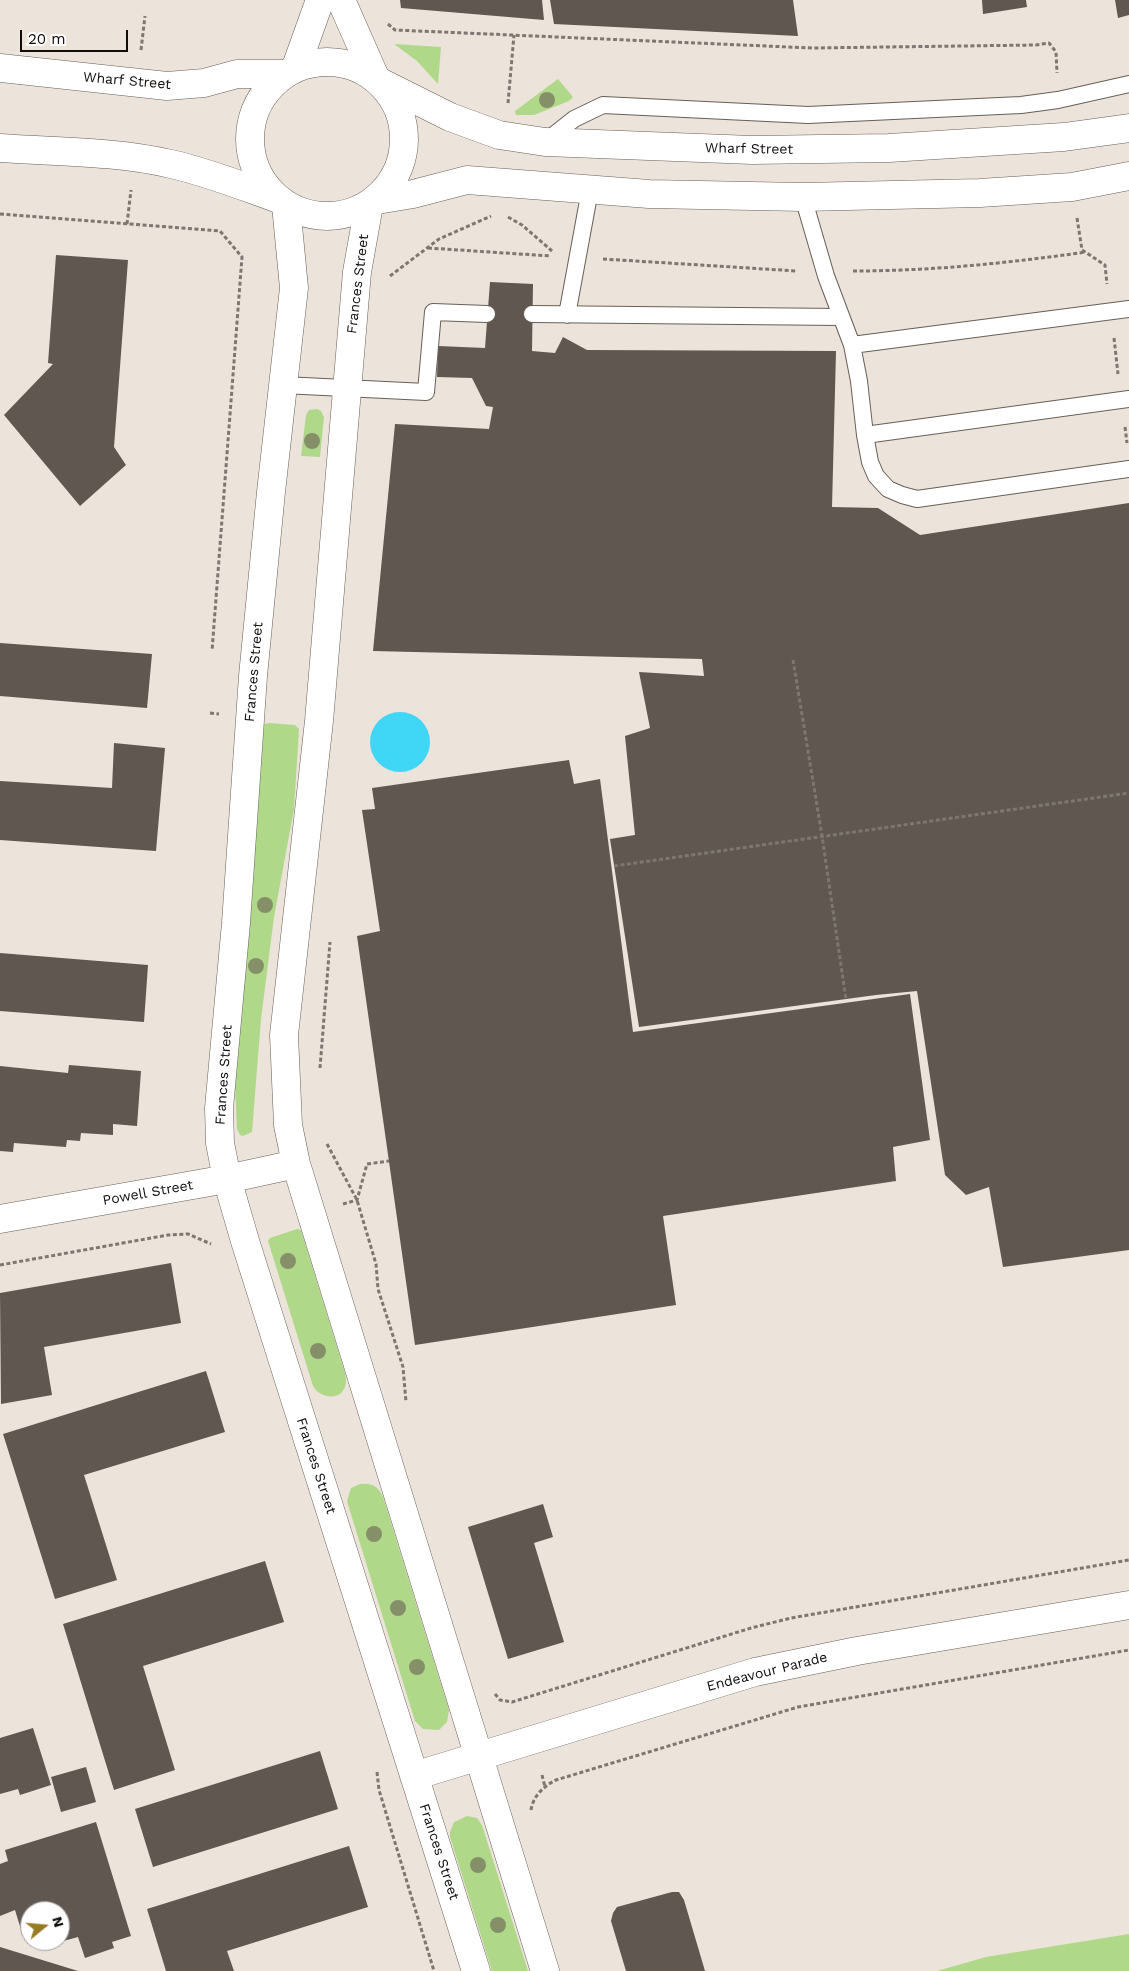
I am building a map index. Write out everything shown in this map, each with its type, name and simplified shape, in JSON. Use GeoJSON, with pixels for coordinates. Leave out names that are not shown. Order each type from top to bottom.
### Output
{"type":"FeatureCollection","features":[{"type":"Feature","properties":{"kind":"street"},"geometry":{"type":"LineString","coordinates":[[290,71],[320,0]]}},
{"type":"Feature","properties":{"kind":"street"},"geometry":{"type":"LineString","coordinates":[[341,0],[378,79],[396,103],[404,128],[404,155],[394,180],[373,202]]}},
{"type":"Feature","properties":{"kind":"street"},"geometry":{"type":"LineString","coordinates":[[281,201],[261,180],[252,158],[250,134],[255,111],[267,90],[290,71],[316,62],[336,62],[357,66],[378,79]]}},
{"type":"Feature","properties":{"kind":"street","name":"Wharf Street"},"geometry":{"type":"LineString","coordinates":[[0,68],[167,86],[204,83],[238,74],[290,71]]}},
{"type":"Feature","properties":{"kind":"street","name":"Wharf Street"},"geometry":{"type":"LineString","coordinates":[[378,79],[450,117],[499,134],[545,142],[752,150],[889,148],[1064,137],[1129,128]]}},
{"type":"Feature","properties":{"kind":"street"},"geometry":{"type":"LineString","coordinates":[[0,148],[116,155],[170,163],[202,172],[281,201],[306,214],[327,217],[349,214],[373,202],[467,180],[649,194],[803,197],[980,193],[1063,188],[1129,176]]}},
{"type":"Feature","properties":{"kind":"street","name":"Frances Street"},"geometry":{"type":"LineString","coordinates":[[281,201],[294,288],[253,676],[236,923],[219,1108],[220,1142],[227,1179],[257,1278],[476,1971]]}},
{"type":"Feature","properties":{"kind":"street","name":"Frances Street"},"geometry":{"type":"LineString","coordinates":[[373,202],[357,272],[319,721],[284,1035],[288,1125],[296,1164],[546,1971]]}},
{"type":"Feature","properties":{"kind":"street","name":"Powell Street"},"geometry":{"type":"LineString","coordinates":[[0,1219],[227,1179],[296,1164]]}},
{"type":"Feature","properties":{"kind":"street","name":"Endeavour Parade"},"geometry":{"type":"LineString","coordinates":[[414,1776],[755,1672],[857,1651],[1129,1605]]}},
{"type":"Feature","properties":{"kind":"lane"},"geometry":{"type":"LineString","coordinates":[[545,142],[574,119],[603,105],[808,115],[1022,105],[1058,100],[1129,84]]}},
{"type":"Feature","properties":{"kind":"lane"},"geometry":{"type":"LineString","coordinates":[[567,315],[590,190]]}},
{"type":"Feature","properties":{"kind":"lane"},"geometry":{"type":"LineString","coordinates":[[803,197],[824,271],[852,345],[870,462],[876,476],[888,489],[902,496],[917,499],[1129,469]]}},
{"type":"Feature","properties":{"kind":"lane"},"geometry":{"type":"LineString","coordinates":[[852,345],[1129,309]]}},
{"type":"Feature","properties":{"kind":"lane"},"geometry":{"type":"LineString","coordinates":[[283,385],[426,392],[433,312],[487,314]]}},
{"type":"Feature","properties":{"kind":"lane"},"geometry":{"type":"LineString","coordinates":[[532,314],[841,318]]}},
{"type":"Feature","properties":{"kind":"lane"},"geometry":{"type":"LineString","coordinates":[[865,436],[1129,399]]}},
{"type":"Feature","properties":{"kind":"path"},"geometry":{"type":"LineString","coordinates":[[140,51],[145,16]]}},
{"type":"Feature","properties":{"kind":"path"},"geometry":{"type":"LineString","coordinates":[[507,107],[514,35]]}},
{"type":"Feature","properties":{"kind":"path"},"geometry":{"type":"LineString","coordinates":[[127,224],[131,190]]}},
{"type":"Feature","properties":{"kind":"path"},"geometry":{"type":"LineString","coordinates":[[389,283],[390,276],[439,239],[498,212]]}},
{"type":"Feature","properties":{"kind":"path"},"geometry":{"type":"LineString","coordinates":[[0,214],[220,232],[242,257],[212,651]]}},
{"type":"Feature","properties":{"kind":"path"},"geometry":{"type":"LineString","coordinates":[[427,248],[557,256],[522,225],[506,216]]}},
{"type":"Feature","properties":{"kind":"path"},"geometry":{"type":"LineString","coordinates":[[578,258],[805,272],[901,271],[1028,261],[1086,252]]}},
{"type":"Feature","properties":{"kind":"path"},"geometry":{"type":"LineString","coordinates":[[793,660],[846,999]]}},
{"type":"Feature","properties":{"kind":"path"},"geometry":{"type":"LineString","coordinates":[[614,866],[1129,793]]}},
{"type":"Feature","properties":{"kind":"path"},"geometry":{"type":"LineString","coordinates":[[320,1075],[330,939]]}},
{"type":"Feature","properties":{"kind":"path"},"geometry":{"type":"LineString","coordinates":[[325,1141],[356,1200],[376,1264],[378,1289],[403,1367],[406,1402]]}},
{"type":"Feature","properties":{"kind":"path"},"geometry":{"type":"LineString","coordinates":[[356,1200],[367,1164],[389,1161]]}},
{"type":"Feature","properties":{"kind":"path"},"geometry":{"type":"LineString","coordinates":[[335,1206],[356,1200]]}},
{"type":"Feature","properties":{"kind":"path"},"geometry":{"type":"LineString","coordinates":[[0,1265],[168,1235],[188,1234],[204,1240],[218,1249]]}},
{"type":"Feature","properties":{"kind":"path"},"geometry":{"type":"LineString","coordinates":[[493,1688],[500,1700],[512,1702],[779,1621],[1129,1560]]}},
{"type":"Feature","properties":{"kind":"path"},"geometry":{"type":"LineString","coordinates":[[531,1814],[534,1800],[545,1786],[556,1780],[798,1707],[1129,1650]]}},
{"type":"Feature","properties":{"kind":"path"},"geometry":{"type":"LineString","coordinates":[[519,1699],[521,1704]]}},
{"type":"Feature","properties":{"kind":"path"},"geometry":{"type":"LineString","coordinates":[[542,1775],[545,1786]]}},
{"type":"Feature","properties":{"kind":"green space"},"geometry":{"type":"Polygon","coordinates":[[[394,44],[441,47],[438,84],[417,61],[394,44]]]}},
{"type":"Feature","properties":{"kind":"green space"},"geometry":{"type":"Polygon","coordinates":[[[558,79],[573,97],[569,101],[534,115],[516,115],[515,111],[558,79]]]}},
{"type":"Feature","properties":{"kind":"green space"},"geometry":{"type":"Polygon","coordinates":[[[317,409],[321,411],[324,417],[320,457],[301,456],[306,415],[309,410],[317,409]]]}},
{"type":"Feature","properties":{"kind":"green space"},"geometry":{"type":"Polygon","coordinates":[[[264,724],[295,725],[299,729],[294,809],[274,917],[261,1019],[252,1132],[243,1136],[240,1135],[237,1129],[235,1087],[264,724]]]}},
{"type":"Feature","properties":{"kind":"green space"},"geometry":{"type":"Polygon","coordinates":[[[297,1229],[301,1230],[345,1373],[345,1387],[337,1395],[323,1395],[315,1390],[313,1386],[268,1241],[270,1238],[297,1229]]]}},
{"type":"Feature","properties":{"kind":"green space"},"geometry":{"type":"Polygon","coordinates":[[[360,1484],[374,1486],[383,1497],[449,1710],[447,1722],[439,1730],[423,1729],[415,1721],[347,1501],[351,1488],[360,1484]]]}},
{"type":"Feature","properties":{"kind":"green space"},"geometry":{"type":"Polygon","coordinates":[[[467,1816],[477,1818],[482,1825],[528,1971],[492,1971],[450,1837],[454,1822],[467,1816]]]}},
{"type":"Feature","properties":{"kind":"green space"},"geometry":{"type":"Polygon","coordinates":[[[1129,1934],[1129,1971],[937,1971],[986,1957],[1129,1934]]]}},
{"type":"Feature","properties":{"kind":"water"},"geometry":{"type":"Polygon","coordinates":[[[394,712],[406,712],[417,717],[425,725],[430,736],[428,754],[417,767],[406,772],[394,772],[383,767],[375,759],[370,748],[370,736],[375,725],[383,717],[394,712]]]}},
{"type":"Feature","properties":{"kind":"building"},"geometry":{"type":"Polygon","coordinates":[[[400,0],[542,0],[544,20],[401,8],[400,0]]]}},
{"type":"Feature","properties":{"kind":"building"},"geometry":{"type":"Polygon","coordinates":[[[550,0],[793,0],[798,36],[554,24],[550,0]]]}},
{"type":"Feature","properties":{"kind":"building"},"geometry":{"type":"Polygon","coordinates":[[[982,0],[1026,0],[1027,7],[983,14],[982,0]]]}},
{"type":"Feature","properties":{"kind":"building"},"geometry":{"type":"Polygon","coordinates":[[[1115,0],[1129,0],[1129,15],[1118,18],[1115,0]]]}},
{"type":"Feature","properties":{"kind":"building"},"geometry":{"type":"Polygon","coordinates":[[[56,255],[128,260],[114,447],[126,465],[80,506],[4,415],[53,364],[48,363],[56,255]]]}},
{"type":"Feature","properties":{"kind":"building"},"geometry":{"type":"Polygon","coordinates":[[[490,282],[533,284],[532,351],[555,353],[563,337],[587,350],[836,351],[832,507],[878,508],[920,535],[1129,503],[1129,1250],[1003,1267],[989,1187],[966,1195],[945,1175],[917,991],[639,1027],[610,839],[635,835],[625,736],[650,728],[639,672],[704,676],[702,659],[373,651],[395,424],[489,429],[493,407],[486,406],[472,378],[437,377],[438,346],[485,348],[490,282]]]}},
{"type":"Feature","properties":{"kind":"building"},"geometry":{"type":"Polygon","coordinates":[[[0,643],[152,654],[147,708],[0,696],[0,643]]]}},
{"type":"Feature","properties":{"kind":"building"},"geometry":{"type":"Polygon","coordinates":[[[114,743],[165,748],[156,851],[0,840],[0,781],[112,788],[114,743]]]}},
{"type":"Feature","properties":{"kind":"building"},"geometry":{"type":"Polygon","coordinates":[[[569,760],[574,784],[600,779],[633,1032],[910,994],[930,1140],[893,1147],[896,1181],[663,1216],[676,1305],[415,1345],[357,936],[380,931],[362,810],[375,809],[372,788],[569,760]]]}},
{"type":"Feature","properties":{"kind":"building"},"geometry":{"type":"Polygon","coordinates":[[[0,953],[148,965],[144,1022],[0,1011],[0,953]]]}},
{"type":"Feature","properties":{"kind":"building"},"geometry":{"type":"Polygon","coordinates":[[[69,1065],[141,1071],[137,1126],[113,1124],[113,1135],[81,1133],[80,1141],[67,1140],[66,1147],[14,1143],[13,1152],[0,1151],[0,1066],[68,1073],[69,1065]]]}},
{"type":"Feature","properties":{"kind":"building"},"geometry":{"type":"Polygon","coordinates":[[[171,1263],[181,1323],[44,1347],[52,1395],[1,1404],[0,1293],[171,1263]]]}},
{"type":"Feature","properties":{"kind":"building"},"geometry":{"type":"Polygon","coordinates":[[[206,1371],[225,1432],[84,1475],[117,1580],[55,1599],[3,1434],[206,1371]]]}},
{"type":"Feature","properties":{"kind":"building"},"geometry":{"type":"Polygon","coordinates":[[[543,1504],[553,1537],[534,1543],[564,1642],[508,1659],[468,1527],[543,1504]]]}},
{"type":"Feature","properties":{"kind":"building"},"geometry":{"type":"Polygon","coordinates":[[[265,1561],[284,1622],[143,1666],[175,1770],[114,1790],[63,1624],[265,1561]]]}},
{"type":"Feature","properties":{"kind":"building"},"geometry":{"type":"Polygon","coordinates":[[[33,1728],[51,1785],[20,1795],[18,1789],[0,1794],[0,1738],[33,1728]]]}},
{"type":"Feature","properties":{"kind":"building"},"geometry":{"type":"Polygon","coordinates":[[[320,1751],[338,1809],[153,1867],[135,1809],[320,1751]]]}},
{"type":"Feature","properties":{"kind":"building"},"geometry":{"type":"Polygon","coordinates":[[[86,1767],[96,1802],[61,1812],[51,1777],[86,1767]]]}},
{"type":"Feature","properties":{"kind":"building"},"geometry":{"type":"Polygon","coordinates":[[[96,1822],[131,1936],[112,1942],[114,1948],[85,1958],[78,1937],[70,1939],[70,1901],[20,1901],[20,1926],[15,1910],[0,1916],[0,1864],[8,1861],[5,1850],[96,1822]]]}},
{"type":"Feature","properties":{"kind":"building"},"geometry":{"type":"Polygon","coordinates":[[[349,1846],[368,1907],[227,1951],[234,1971],[166,1971],[147,1909],[349,1846]]]}},
{"type":"Feature","properties":{"kind":"building"},"geometry":{"type":"Polygon","coordinates":[[[672,1892],[679,1892],[684,1900],[705,1971],[626,1971],[611,1921],[613,1913],[617,1907],[672,1892]]]}},
{"type":"Feature","properties":{"kind":"building"},"geometry":{"type":"Polygon","coordinates":[[[0,1947],[78,1971],[0,1971],[0,1947]]]}}]}
